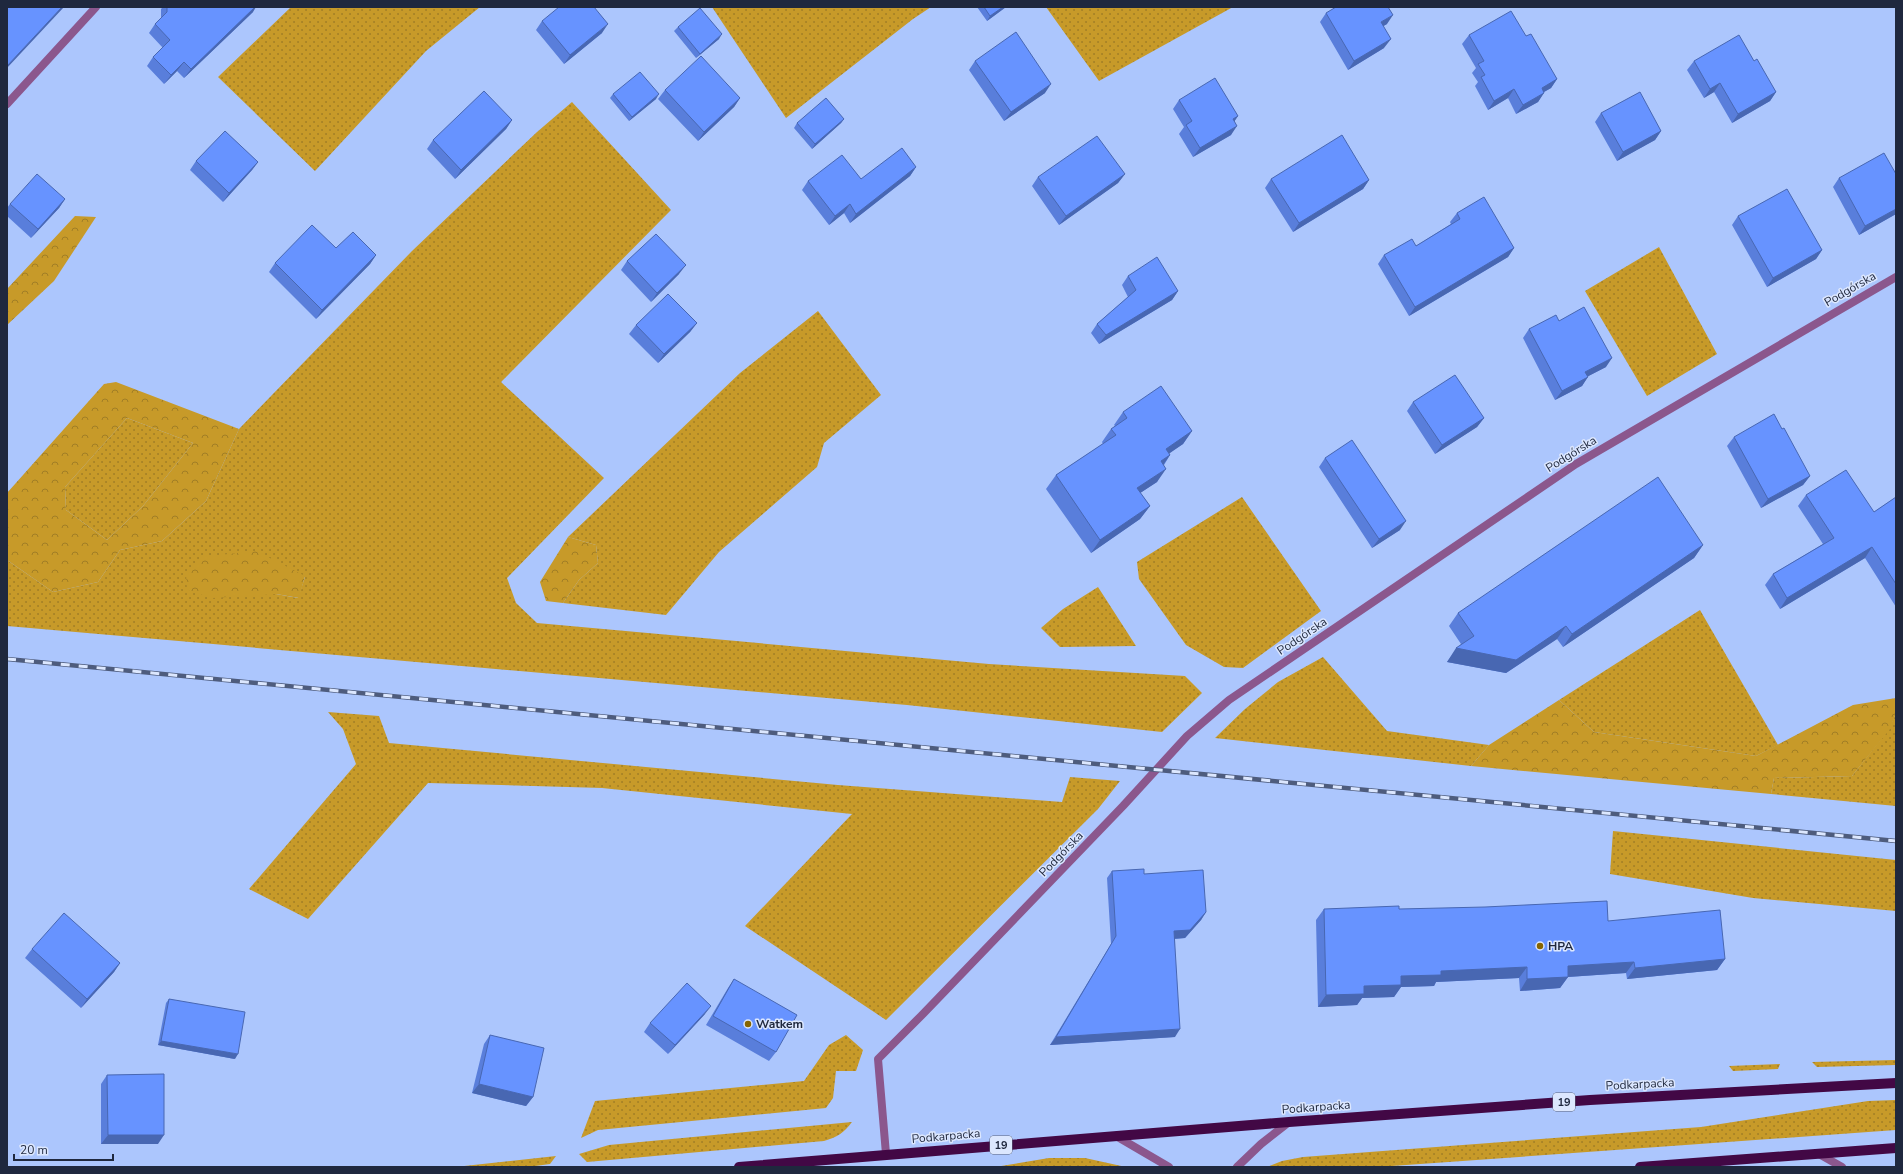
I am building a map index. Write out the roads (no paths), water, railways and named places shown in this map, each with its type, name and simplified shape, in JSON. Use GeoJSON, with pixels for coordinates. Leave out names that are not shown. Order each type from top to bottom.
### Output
{"type":"FeatureCollection","features":[{"type":"Feature","properties":{"kind":"main road","name":"Podkarpacka"},"geometry":{"type":"LineString","coordinates":[[739,1167],[1289,1122],[1606,1099],[1896,1083]]}},
{"type":"Feature","properties":{"kind":"main road"},"geometry":{"type":"LineString","coordinates":[[1640,1167],[1896,1148]]}},
{"type":"Feature","properties":{"kind":"street"},"geometry":{"type":"LineString","coordinates":[[7,104],[96,7]]}},
{"type":"Feature","properties":{"kind":"street","name":"Podgórska"},"geometry":{"type":"LineString","coordinates":[[886,1154],[878,1058],[921,1016],[1112,818],[1187,736],[1229,700],[1576,464],[1896,277]]}},
{"type":"Feature","properties":{"kind":"street"},"geometry":{"type":"LineString","coordinates":[[1238,1167],[1261,1144],[1289,1122]]}},
{"type":"Feature","properties":{"kind":"street"},"geometry":{"type":"LineString","coordinates":[[1116,1136],[1169,1167]]}},
{"type":"Feature","properties":{"kind":"street"},"geometry":{"type":"LineString","coordinates":[[1819,1154],[1842,1167]]}},
{"type":"Feature","properties":{"kind":"railway"},"geometry":{"type":"LineString","coordinates":[[7,659],[1896,841]]}},
{"type":"Feature","properties":{"kind":"place","name":"HPA"},"geometry":{"type":"Point","coordinates":[1540,946]}},
{"type":"Feature","properties":{"kind":"place","name":"Watkem"},"geometry":{"type":"Point","coordinates":[748,1024]}}]}
